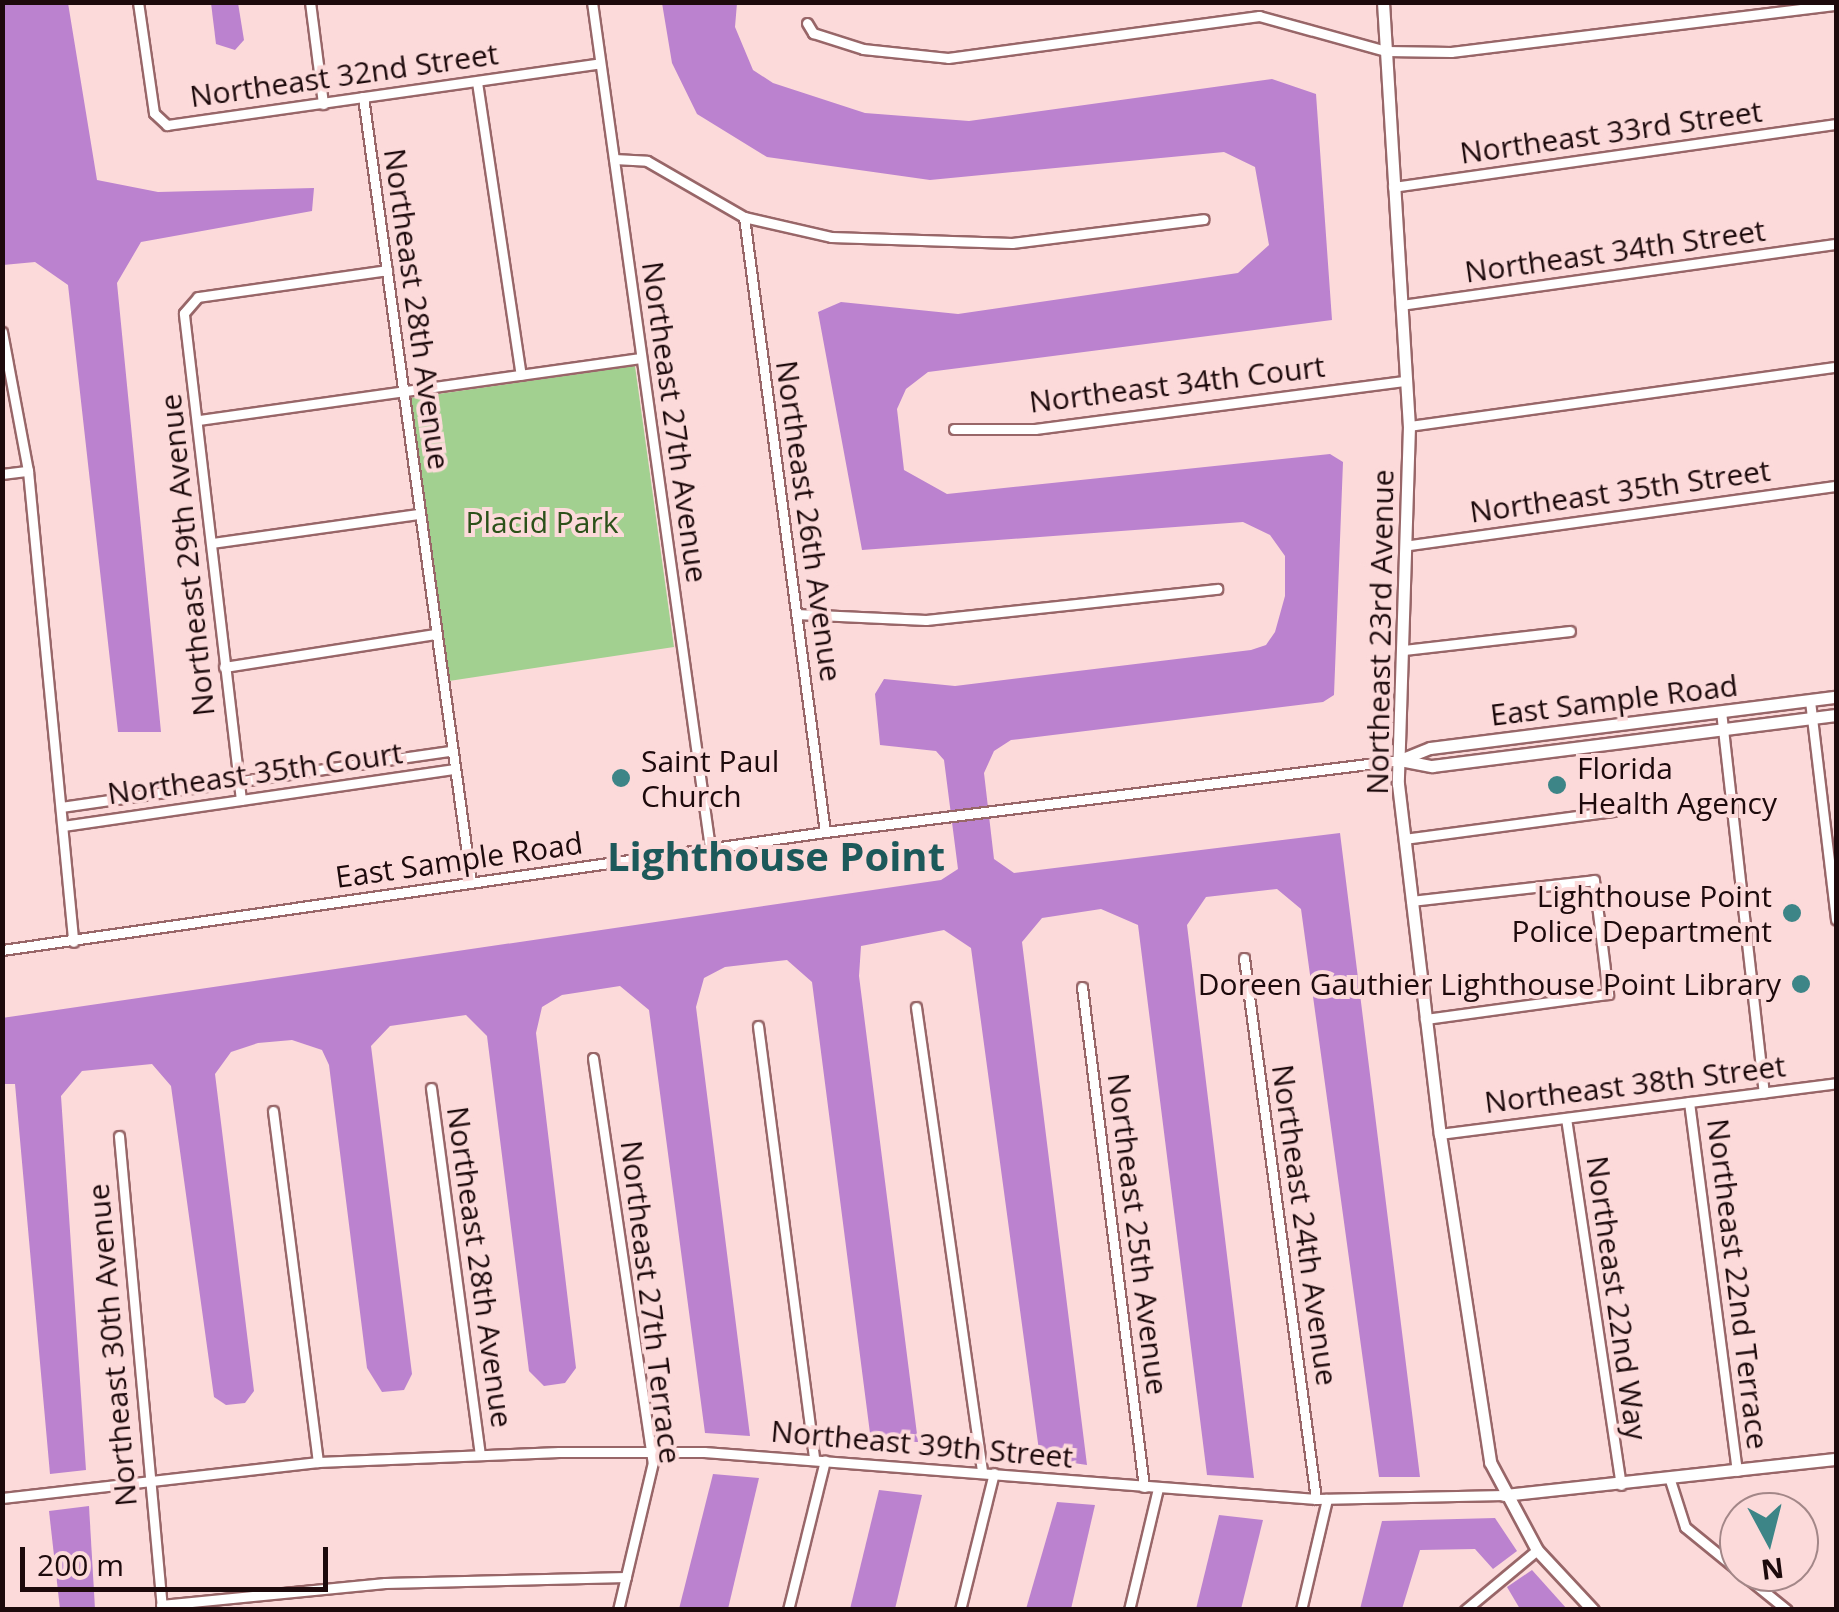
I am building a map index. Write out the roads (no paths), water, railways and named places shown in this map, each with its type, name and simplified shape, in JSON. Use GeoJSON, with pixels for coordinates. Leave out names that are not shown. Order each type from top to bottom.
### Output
{"type":"FeatureCollection","features":[{"type":"Feature","properties":{"kind":"street","name":"Northeast 32nd Street"},"geometry":{"type":"LineString","coordinates":[[138,2],[158,123],[323,104],[600,62]]}},
{"type":"Feature","properties":{"kind":"street"},"geometry":{"type":"LineString","coordinates":[[310,2],[323,104]]}},
{"type":"Feature","properties":{"kind":"street","name":"Northeast 27th Avenue"},"geometry":{"type":"LineString","coordinates":[[592,2],[710,848]]}},
{"type":"Feature","properties":{"kind":"street","name":"Northeast 23rd Avenue"},"geometry":{"type":"LineString","coordinates":[[1383,2],[1408,426],[1410,545],[1400,760],[1410,902],[1440,1134],[1479,1422],[1504,1494],[1531,1554],[1593,1610]]}},
{"type":"Feature","properties":{"kind":"street"},"geometry":{"type":"LineString","coordinates":[[806,23],[813,33],[863,49],[948,58],[1259,16],[1386,50],[1479,50],[1836,4]]}},
{"type":"Feature","properties":{"kind":"street"},"geometry":{"type":"LineString","coordinates":[[477,82],[521,375]]}},
{"type":"Feature","properties":{"kind":"street","name":"Northeast 28th Avenue"},"geometry":{"type":"LineString","coordinates":[[364,97],[471,884]]}},
{"type":"Feature","properties":{"kind":"street","name":"Northeast 33rd Street"},"geometry":{"type":"LineString","coordinates":[[1392,187],[1836,124]]}},
{"type":"Feature","properties":{"kind":"street"},"geometry":{"type":"LineString","coordinates":[[614,159],[647,161],[744,216],[831,237],[916,245],[1012,243],[1204,219]]}},
{"type":"Feature","properties":{"kind":"street","name":"Northeast 26th Avenue"},"geometry":{"type":"LineString","coordinates":[[744,216],[825,832]]}},
{"type":"Feature","properties":{"kind":"street","name":"Northeast 34th Street"},"geometry":{"type":"LineString","coordinates":[[1401,306],[1836,244]]}},
{"type":"Feature","properties":{"kind":"street","name":"Northeast 29th Avenue"},"geometry":{"type":"LineString","coordinates":[[241,800],[184,313],[198,297],[387,270]]}},
{"type":"Feature","properties":{"kind":"street"},"geometry":{"type":"LineString","coordinates":[[5,332],[28,471],[73,942]]}},
{"type":"Feature","properties":{"kind":"street"},"geometry":{"type":"LineString","coordinates":[[199,420],[640,358]]}},
{"type":"Feature","properties":{"kind":"street"},"geometry":{"type":"LineString","coordinates":[[1408,426],[1836,367]]}},
{"type":"Feature","properties":{"kind":"street","name":"Northeast 34th Court"},"geometry":{"type":"LineString","coordinates":[[954,429],[1035,429],[1406,381]]}},
{"type":"Feature","properties":{"kind":"street"},"geometry":{"type":"LineString","coordinates":[[2,474],[28,471]]}},
{"type":"Feature","properties":{"kind":"street","name":"Northeast 35th Street"},"geometry":{"type":"LineString","coordinates":[[1410,545],[1836,486]]}},
{"type":"Feature","properties":{"kind":"street"},"geometry":{"type":"LineString","coordinates":[[212,542],[419,514]]}},
{"type":"Feature","properties":{"kind":"street"},"geometry":{"type":"LineString","coordinates":[[796,614],[926,620],[1218,589]]}},
{"type":"Feature","properties":{"kind":"street"},"geometry":{"type":"LineString","coordinates":[[1404,650],[1570,630]]}},
{"type":"Feature","properties":{"kind":"street"},"geometry":{"type":"LineString","coordinates":[[224,667],[434,634]]}},
{"type":"Feature","properties":{"kind":"street","name":"East Sample Road"},"geometry":{"type":"LineString","coordinates":[[2,950],[825,832],[1400,760],[1430,748],[1836,697]]}},
{"type":"Feature","properties":{"kind":"street"},"geometry":{"type":"LineString","coordinates":[[1810,700],[1836,919]]}},
{"type":"Feature","properties":{"kind":"street"},"geometry":{"type":"LineString","coordinates":[[1721,711],[1720,729],[1764,1093]]}},
{"type":"Feature","properties":{"kind":"street","name":"East Sample Road"},"geometry":{"type":"LineString","coordinates":[[1400,760],[1432,766],[1836,715]]}},
{"type":"Feature","properties":{"kind":"street"},"geometry":{"type":"LineString","coordinates":[[1505,739],[1507,756]]}},
{"type":"Feature","properties":{"kind":"street","name":"Northeast 35th Court"},"geometry":{"type":"LineString","coordinates":[[61,808],[452,751]]}},
{"type":"Feature","properties":{"kind":"street","name":"Northeast 35th Court"},"geometry":{"type":"LineString","coordinates":[[63,826],[455,769]]}},
{"type":"Feature","properties":{"kind":"street"},"geometry":{"type":"LineString","coordinates":[[1404,839],[1613,811]]}},
{"type":"Feature","properties":{"kind":"street"},"geometry":{"type":"LineString","coordinates":[[1410,902],[1594,880],[1608,994],[1425,1019]]}},
{"type":"Feature","properties":{"kind":"street","name":"Northeast 24th Avenue"},"geometry":{"type":"LineString","coordinates":[[1244,958],[1322,1499],[1300,1610]]}},
{"type":"Feature","properties":{"kind":"street","name":"Northeast 25th Avenue"},"geometry":{"type":"LineString","coordinates":[[1082,987],[1144,1488]]}},
{"type":"Feature","properties":{"kind":"street"},"geometry":{"type":"LineString","coordinates":[[916,1007],[982,1472]]}},
{"type":"Feature","properties":{"kind":"street"},"geometry":{"type":"LineString","coordinates":[[758,1026],[819,1460],[788,1610]]}},
{"type":"Feature","properties":{"kind":"street","name":"Northeast 27th Terrace"},"geometry":{"type":"LineString","coordinates":[[594,1058],[650,1452],[618,1610]]}},
{"type":"Feature","properties":{"kind":"street","name":"Northeast 38th Street"},"geometry":{"type":"LineString","coordinates":[[1440,1134],[1836,1083]]}},
{"type":"Feature","properties":{"kind":"street","name":"Northeast 28th Avenue"},"geometry":{"type":"LineString","coordinates":[[431,1088],[480,1453]]}},
{"type":"Feature","properties":{"kind":"street","name":"Northeast 22nd Terrace"},"geometry":{"type":"LineString","coordinates":[[1689,1102],[1736,1471]]}},
{"type":"Feature","properties":{"kind":"street"},"geometry":{"type":"LineString","coordinates":[[272,1111],[318,1462]]}},
{"type":"Feature","properties":{"kind":"street","name":"Northeast 22nd Way"},"geometry":{"type":"LineString","coordinates":[[1566,1118],[1621,1485]]}},
{"type":"Feature","properties":{"kind":"street","name":"Northeast 30th Avenue"},"geometry":{"type":"LineString","coordinates":[[119,1136],[147,1480],[162,1607]]}},
{"type":"Feature","properties":{"kind":"street","name":"Northeast 39th Street"},"geometry":{"type":"LineString","coordinates":[[2,1498],[318,1462],[480,1453],[704,1452],[1144,1488],[1372,1500],[1621,1485],[1836,1459]]}},
{"type":"Feature","properties":{"kind":"street"},"geometry":{"type":"LineString","coordinates":[[960,1610],[994,1473]]}},
{"type":"Feature","properties":{"kind":"street"},"geometry":{"type":"LineString","coordinates":[[1670,1480],[1684,1528],[1719,1555]]}},
{"type":"Feature","properties":{"kind":"street"},"geometry":{"type":"LineString","coordinates":[[1129,1610],[1158,1488]]}},
{"type":"Feature","properties":{"kind":"street"},"geometry":{"type":"LineString","coordinates":[[1464,1610],[1495,1579],[1531,1554]]}},
{"type":"Feature","properties":{"kind":"street"},"geometry":{"type":"LineString","coordinates":[[162,1607],[385,1583],[626,1576]]}},
{"type":"Feature","properties":{"kind":"street"},"geometry":{"type":"LineString","coordinates":[[1765,1592],[1787,1610]]}},
{"type":"Feature","properties":{"kind":"place","name":"Saint Paul Church"},"geometry":{"type":"Point","coordinates":[621,778]}},
{"type":"Feature","properties":{"kind":"place","name":"Florida Health Agency"},"geometry":{"type":"Point","coordinates":[1557,785]}},
{"type":"Feature","properties":{"kind":"place","name":"Lighthouse Point Police Department"},"geometry":{"type":"Point","coordinates":[1792,913]}},
{"type":"Feature","properties":{"kind":"place","name":"Doreen Gauthier Lighthouse Point Library"},"geometry":{"type":"Point","coordinates":[1801,984]}},
{"type":"Feature","properties":{"kind":"district","name":"Lighthouse Point"},"geometry":{"type":"Point","coordinates":[776,856]}},
{"type":"Feature","properties":{"kind":"park label","name":"Placid Park"},"geometry":{"type":"Point","coordinates":[542,522]}}]}
